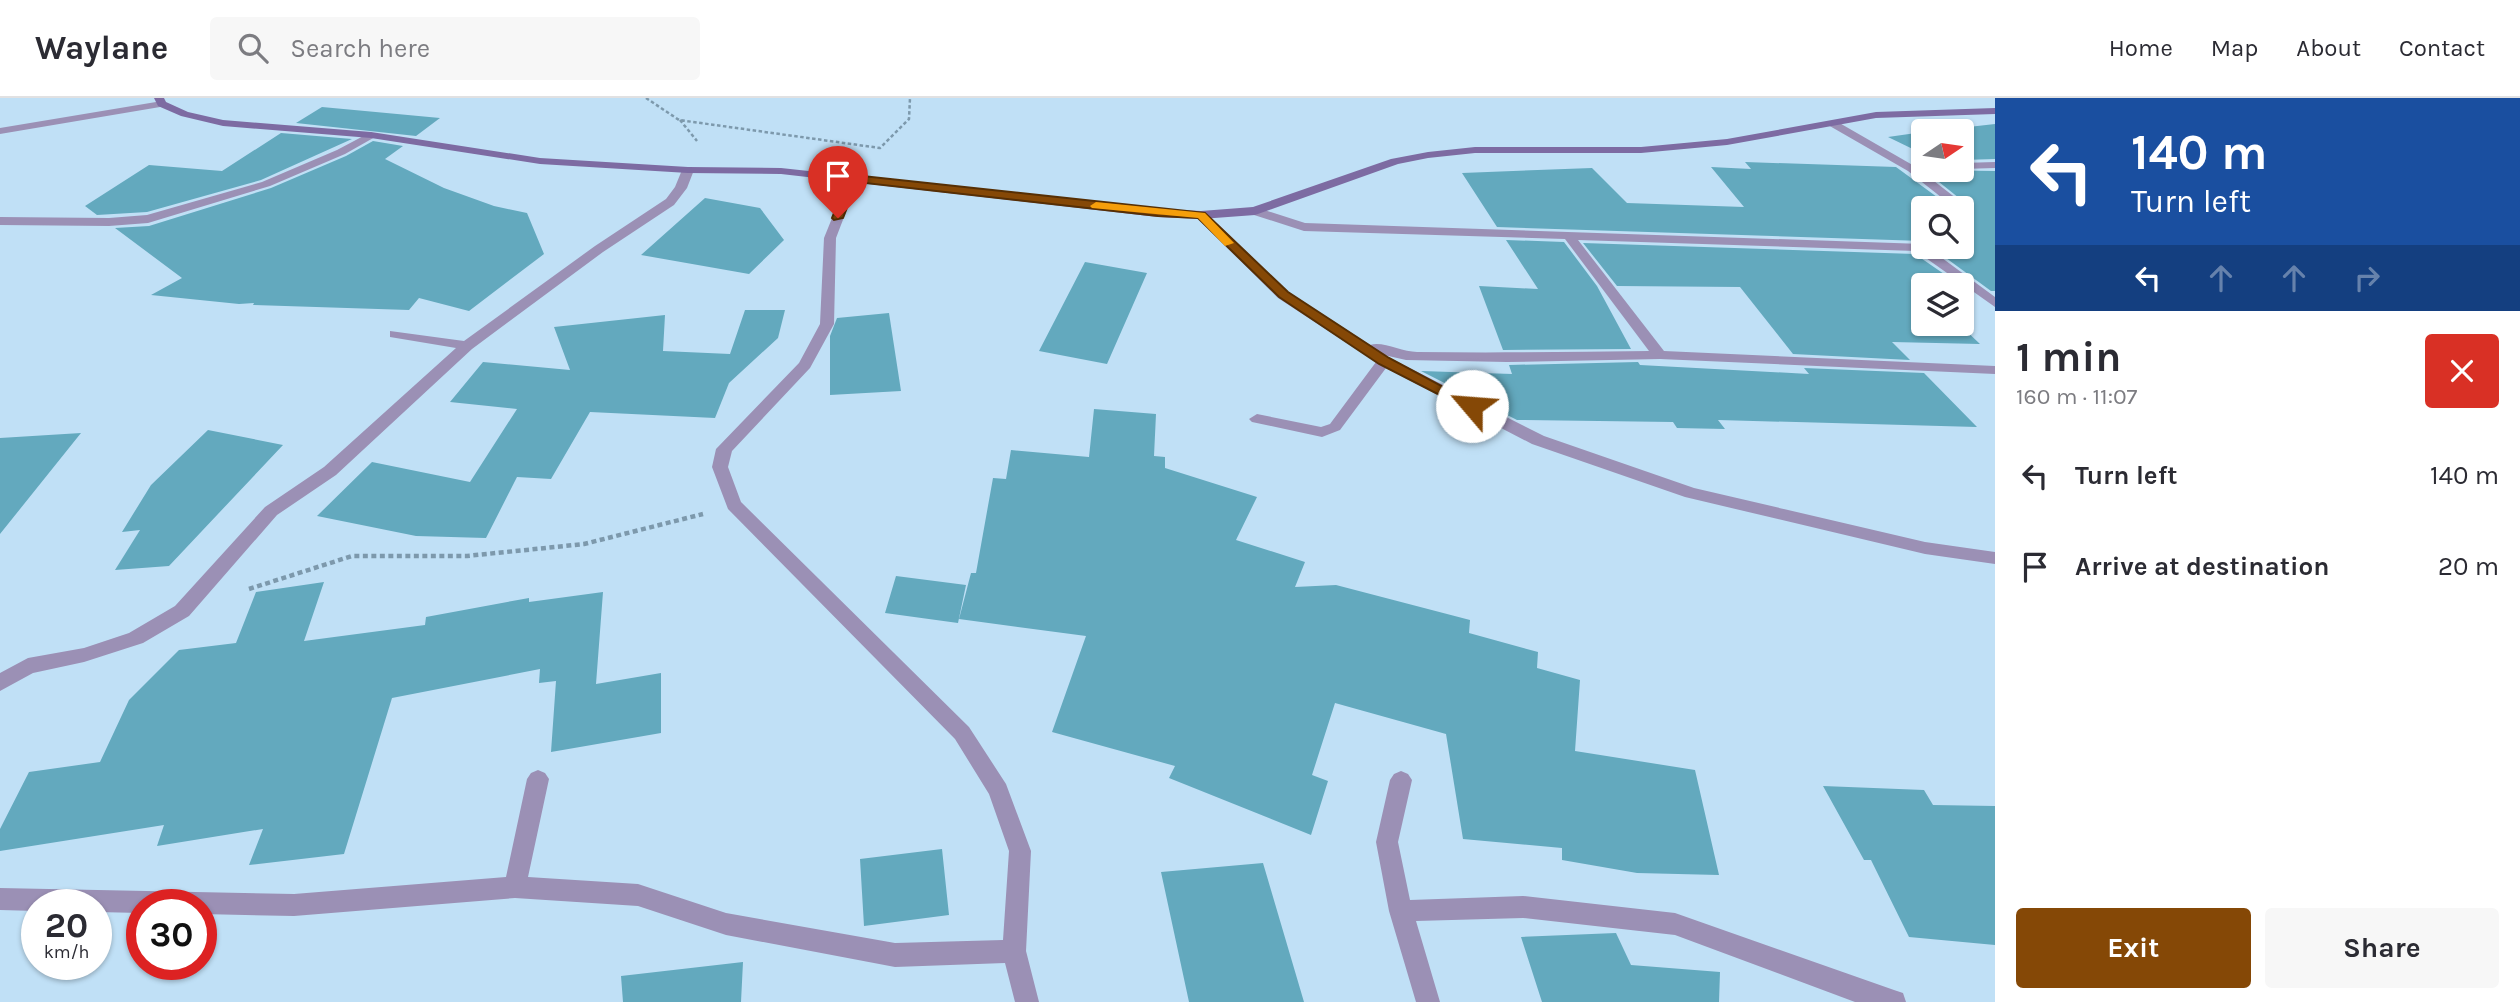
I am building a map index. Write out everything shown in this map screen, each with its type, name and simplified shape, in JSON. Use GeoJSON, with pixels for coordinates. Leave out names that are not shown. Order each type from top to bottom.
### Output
{"type":"FeatureCollection","features":[{"type":"Feature","properties":{"kind":"main road"},"geometry":{"type":"LineString","coordinates":[[161,101],[185,114],[223,123],[371,135],[541,161],[688,170],[780,172],[1158,213],[1201,215],[1255,211],[1395,161],[1429,155],[1475,150],[1642,150],[1727,142],[1897,114],[1995,111]]}},
{"type":"Feature","properties":{"kind":"street"},"geometry":{"type":"LineString","coordinates":[[0,131],[161,101]]}},
{"type":"Feature","properties":{"kind":"street"},"geometry":{"type":"LineString","coordinates":[[1832,123],[1911,166]]}},
{"type":"Feature","properties":{"kind":"street"},"geometry":{"type":"LineString","coordinates":[[0,220],[109,222],[148,219],[266,184],[341,152],[371,135]]}},
{"type":"Feature","properties":{"kind":"street"},"geometry":{"type":"LineString","coordinates":[[1974,166],[1995,165]]}},
{"type":"Feature","properties":{"kind":"street"},"geometry":{"type":"LineString","coordinates":[[0,683],[28,666],[84,655],[136,638],[182,611],[271,511],[330,471],[467,346],[599,249],[670,202],[681,188],[688,170]]}},
{"type":"Feature","properties":{"kind":"street"},"geometry":{"type":"LineString","coordinates":[[853,178],[830,238],[831,279],[827,324],[805,365],[724,449],[720,467],[734,505],[962,733],[998,791],[1020,851],[1014,951],[1027,1002]]}},
{"type":"Feature","properties":{"kind":"street"},"geometry":{"type":"LineString","coordinates":[[1932,182],[1948,196]]}},
{"type":"Feature","properties":{"kind":"street"},"geometry":{"type":"LineString","coordinates":[[1255,211],[1304,227],[1919,247],[1995,303]]}},
{"type":"Feature","properties":{"kind":"street"},"geometry":{"type":"LineString","coordinates":[[1201,215],[1283,295],[1384,361],[1538,440],[1692,493],[1925,548],[1995,558]]}},
{"type":"Feature","properties":{"kind":"street"},"geometry":{"type":"LineString","coordinates":[[1568,235],[1660,355]]}},
{"type":"Feature","properties":{"kind":"street"},"geometry":{"type":"LineString","coordinates":[[395,334],[467,346]]}},
{"type":"Feature","properties":{"kind":"street"},"geometry":{"type":"LineString","coordinates":[[1358,344],[1406,356],[1507,358],[1660,355],[1995,370]]}},
{"type":"Feature","properties":{"kind":"street"},"geometry":{"type":"LineString","coordinates":[[1257,419],[1322,432],[1335,427],[1384,361]]}},
{"type":"Feature","properties":{"kind":"street"},"geometry":{"type":"LineString","coordinates":[[514,887],[538,779]]}},
{"type":"Feature","properties":{"kind":"street"},"geometry":{"type":"LineString","coordinates":[[1401,780],[1387,842],[1401,911],[1428,1002]]}},
{"type":"Feature","properties":{"kind":"street"},"geometry":{"type":"LineString","coordinates":[[0,899],[293,905],[514,887],[638,895],[726,924],[895,954],[1014,951]]}},
{"type":"Feature","properties":{"kind":"street"},"geometry":{"type":"LineString","coordinates":[[1401,911],[1523,906],[1675,924],[1894,1002]]}},
{"type":"Feature","properties":{"kind":"path"},"geometry":{"type":"LineString","coordinates":[[646,98],[679,120],[880,148],[909,119],[910,98]]}},
{"type":"Feature","properties":{"kind":"path"},"geometry":{"type":"LineString","coordinates":[[247,590],[352,556],[467,556],[584,544],[660,527],[734,505]]}},
{"type":"Feature","properties":{"kind":"building"},"geometry":{"type":"Polygon","coordinates":[[[322,107],[440,118],[416,136],[296,123],[322,107]]]}},
{"type":"Feature","properties":{"kind":"building"},"geometry":{"type":"Polygon","coordinates":[[[1995,124],[1995,159],[1974,160],[1974,126],[1995,124]]]}},
{"type":"Feature","properties":{"kind":"building"},"geometry":{"type":"Polygon","coordinates":[[[281,133],[352,139],[261,180],[147,212],[97,215],[85,206],[149,165],[222,171],[281,133]]]}},
{"type":"Feature","properties":{"kind":"building"},"geometry":{"type":"Polygon","coordinates":[[[1911,134],[1911,148],[1888,137],[1911,134]]]}},
{"type":"Feature","properties":{"kind":"building"},"geometry":{"type":"Polygon","coordinates":[[[373,141],[403,146],[385,159],[444,188],[494,206],[527,213],[544,254],[469,311],[419,298],[409,310],[253,305],[254,303],[239,304],[151,295],[182,278],[115,228],[149,226],[271,188],[346,156],[373,141]]]}},
{"type":"Feature","properties":{"kind":"building"},"geometry":{"type":"Polygon","coordinates":[[[1745,162],[1896,167],[1911,178],[1911,182],[1916,182],[1936,196],[1911,196],[1911,241],[1497,227],[1462,173],[1592,168],[1627,203],[1744,207],[1711,167],[1751,169],[1745,162]]]}},
{"type":"Feature","properties":{"kind":"building"},"geometry":{"type":"Polygon","coordinates":[[[1974,171],[1995,171],[1995,291],[1974,279],[1974,273],[1966,273],[1947,259],[1974,259],[1974,196],[1956,196],[1939,182],[1974,182],[1974,171]]]}},
{"type":"Feature","properties":{"kind":"building"},"geometry":{"type":"Polygon","coordinates":[[[705,198],[760,208],[784,240],[749,274],[641,255],[705,198]]]}},
{"type":"Feature","properties":{"kind":"building"},"geometry":{"type":"Polygon","coordinates":[[[1506,240],[1564,242],[1597,286],[1631,349],[1503,350],[1479,286],[1538,289],[1506,240]]]}},
{"type":"Feature","properties":{"kind":"building"},"geometry":{"type":"Polygon","coordinates":[[[1583,243],[1911,254],[1911,259],[1922,259],[1943,273],[1911,273],[1911,336],[1972,336],[1980,344],[1892,342],[1910,360],[1793,354],[1740,287],[1617,286],[1583,243]]]}},
{"type":"Feature","properties":{"kind":"building"},"geometry":{"type":"Polygon","coordinates":[[[1085,262],[1147,273],[1107,364],[1039,351],[1085,262]]]}},
{"type":"Feature","properties":{"kind":"building"},"geometry":{"type":"Polygon","coordinates":[[[745,310],[785,310],[778,338],[729,383],[715,418],[590,412],[551,479],[517,477],[486,538],[416,536],[317,516],[372,462],[470,482],[517,409],[450,402],[483,362],[570,370],[554,327],[665,315],[663,351],[730,354],[745,310]]]}},
{"type":"Feature","properties":{"kind":"building"},"geometry":{"type":"Polygon","coordinates":[[[889,313],[901,391],[830,395],[830,336],[837,318],[889,313]]]}},
{"type":"Feature","properties":{"kind":"building"},"geometry":{"type":"Polygon","coordinates":[[[1638,362],[1640,365],[1809,374],[1804,368],[1924,373],[1977,427],[1718,420],[1725,429],[1677,428],[1673,422],[1517,420],[1421,371],[1512,374],[1509,365],[1638,362]]]}},
{"type":"Feature","properties":{"kind":"building"},"geometry":{"type":"Polygon","coordinates":[[[1094,409],[1156,414],[1154,456],[1165,457],[1165,468],[1257,497],[1236,540],[1305,562],[1295,587],[1336,585],[1470,620],[1469,633],[1538,652],[1537,668],[1580,680],[1575,751],[1695,770],[1719,875],[1637,873],[1562,860],[1562,848],[1463,839],[1446,734],[1335,703],[1312,775],[1328,781],[1311,835],[1169,778],[1175,766],[1052,732],[1086,636],[959,619],[971,573],[976,573],[993,478],[1006,479],[1011,450],[1089,457],[1094,409]]]}},
{"type":"Feature","properties":{"kind":"building"},"geometry":{"type":"Polygon","coordinates":[[[208,430],[283,445],[169,566],[115,570],[140,530],[122,532],[151,485],[208,430]]]}},
{"type":"Feature","properties":{"kind":"building"},"geometry":{"type":"Polygon","coordinates":[[[81,433],[0,534],[0,438],[81,433]]]}},
{"type":"Feature","properties":{"kind":"building"},"geometry":{"type":"Polygon","coordinates":[[[896,576],[966,585],[958,623],[885,613],[896,576]]]}},
{"type":"Feature","properties":{"kind":"building"},"geometry":{"type":"Polygon","coordinates":[[[324,582],[304,641],[425,625],[426,617],[529,598],[529,602],[603,592],[596,684],[661,673],[661,733],[551,752],[556,681],[539,683],[540,669],[392,698],[344,854],[249,865],[263,829],[157,846],[164,825],[0,851],[0,829],[29,772],[100,762],[129,700],[179,650],[236,643],[256,592],[324,582]]]}},
{"type":"Feature","properties":{"kind":"building"},"geometry":{"type":"Polygon","coordinates":[[[1823,786],[1924,790],[1933,805],[1995,806],[1995,945],[1909,937],[1871,860],[1864,860],[1823,786]]]}},
{"type":"Feature","properties":{"kind":"building"},"geometry":{"type":"Polygon","coordinates":[[[942,849],[949,915],[864,926],[860,859],[942,849]]]}},
{"type":"Feature","properties":{"kind":"building"},"geometry":{"type":"Polygon","coordinates":[[[1263,863],[1304,1002],[1189,1002],[1161,872],[1263,863]]]}},
{"type":"Feature","properties":{"kind":"building"},"geometry":{"type":"Polygon","coordinates":[[[1616,933],[1631,965],[1720,972],[1719,1002],[1542,1002],[1521,937],[1616,933]]]}},
{"type":"Feature","properties":{"kind":"building"},"geometry":{"type":"Polygon","coordinates":[[[743,962],[741,1002],[623,1002],[621,976],[743,962]]]}},
{"type":"Feature","properties":{"kind":"slow traffic"},"geometry":{"type":"LineString","coordinates":[[1096,206],[1201,215],[1229,243]]}},
{"type":"Feature","properties":{"kind":"route"},"geometry":{"type":"LineString","coordinates":[[838,218],[853,178],[1158,213],[1201,215],[1283,295],[1384,361],[1472,406]]}}]}
